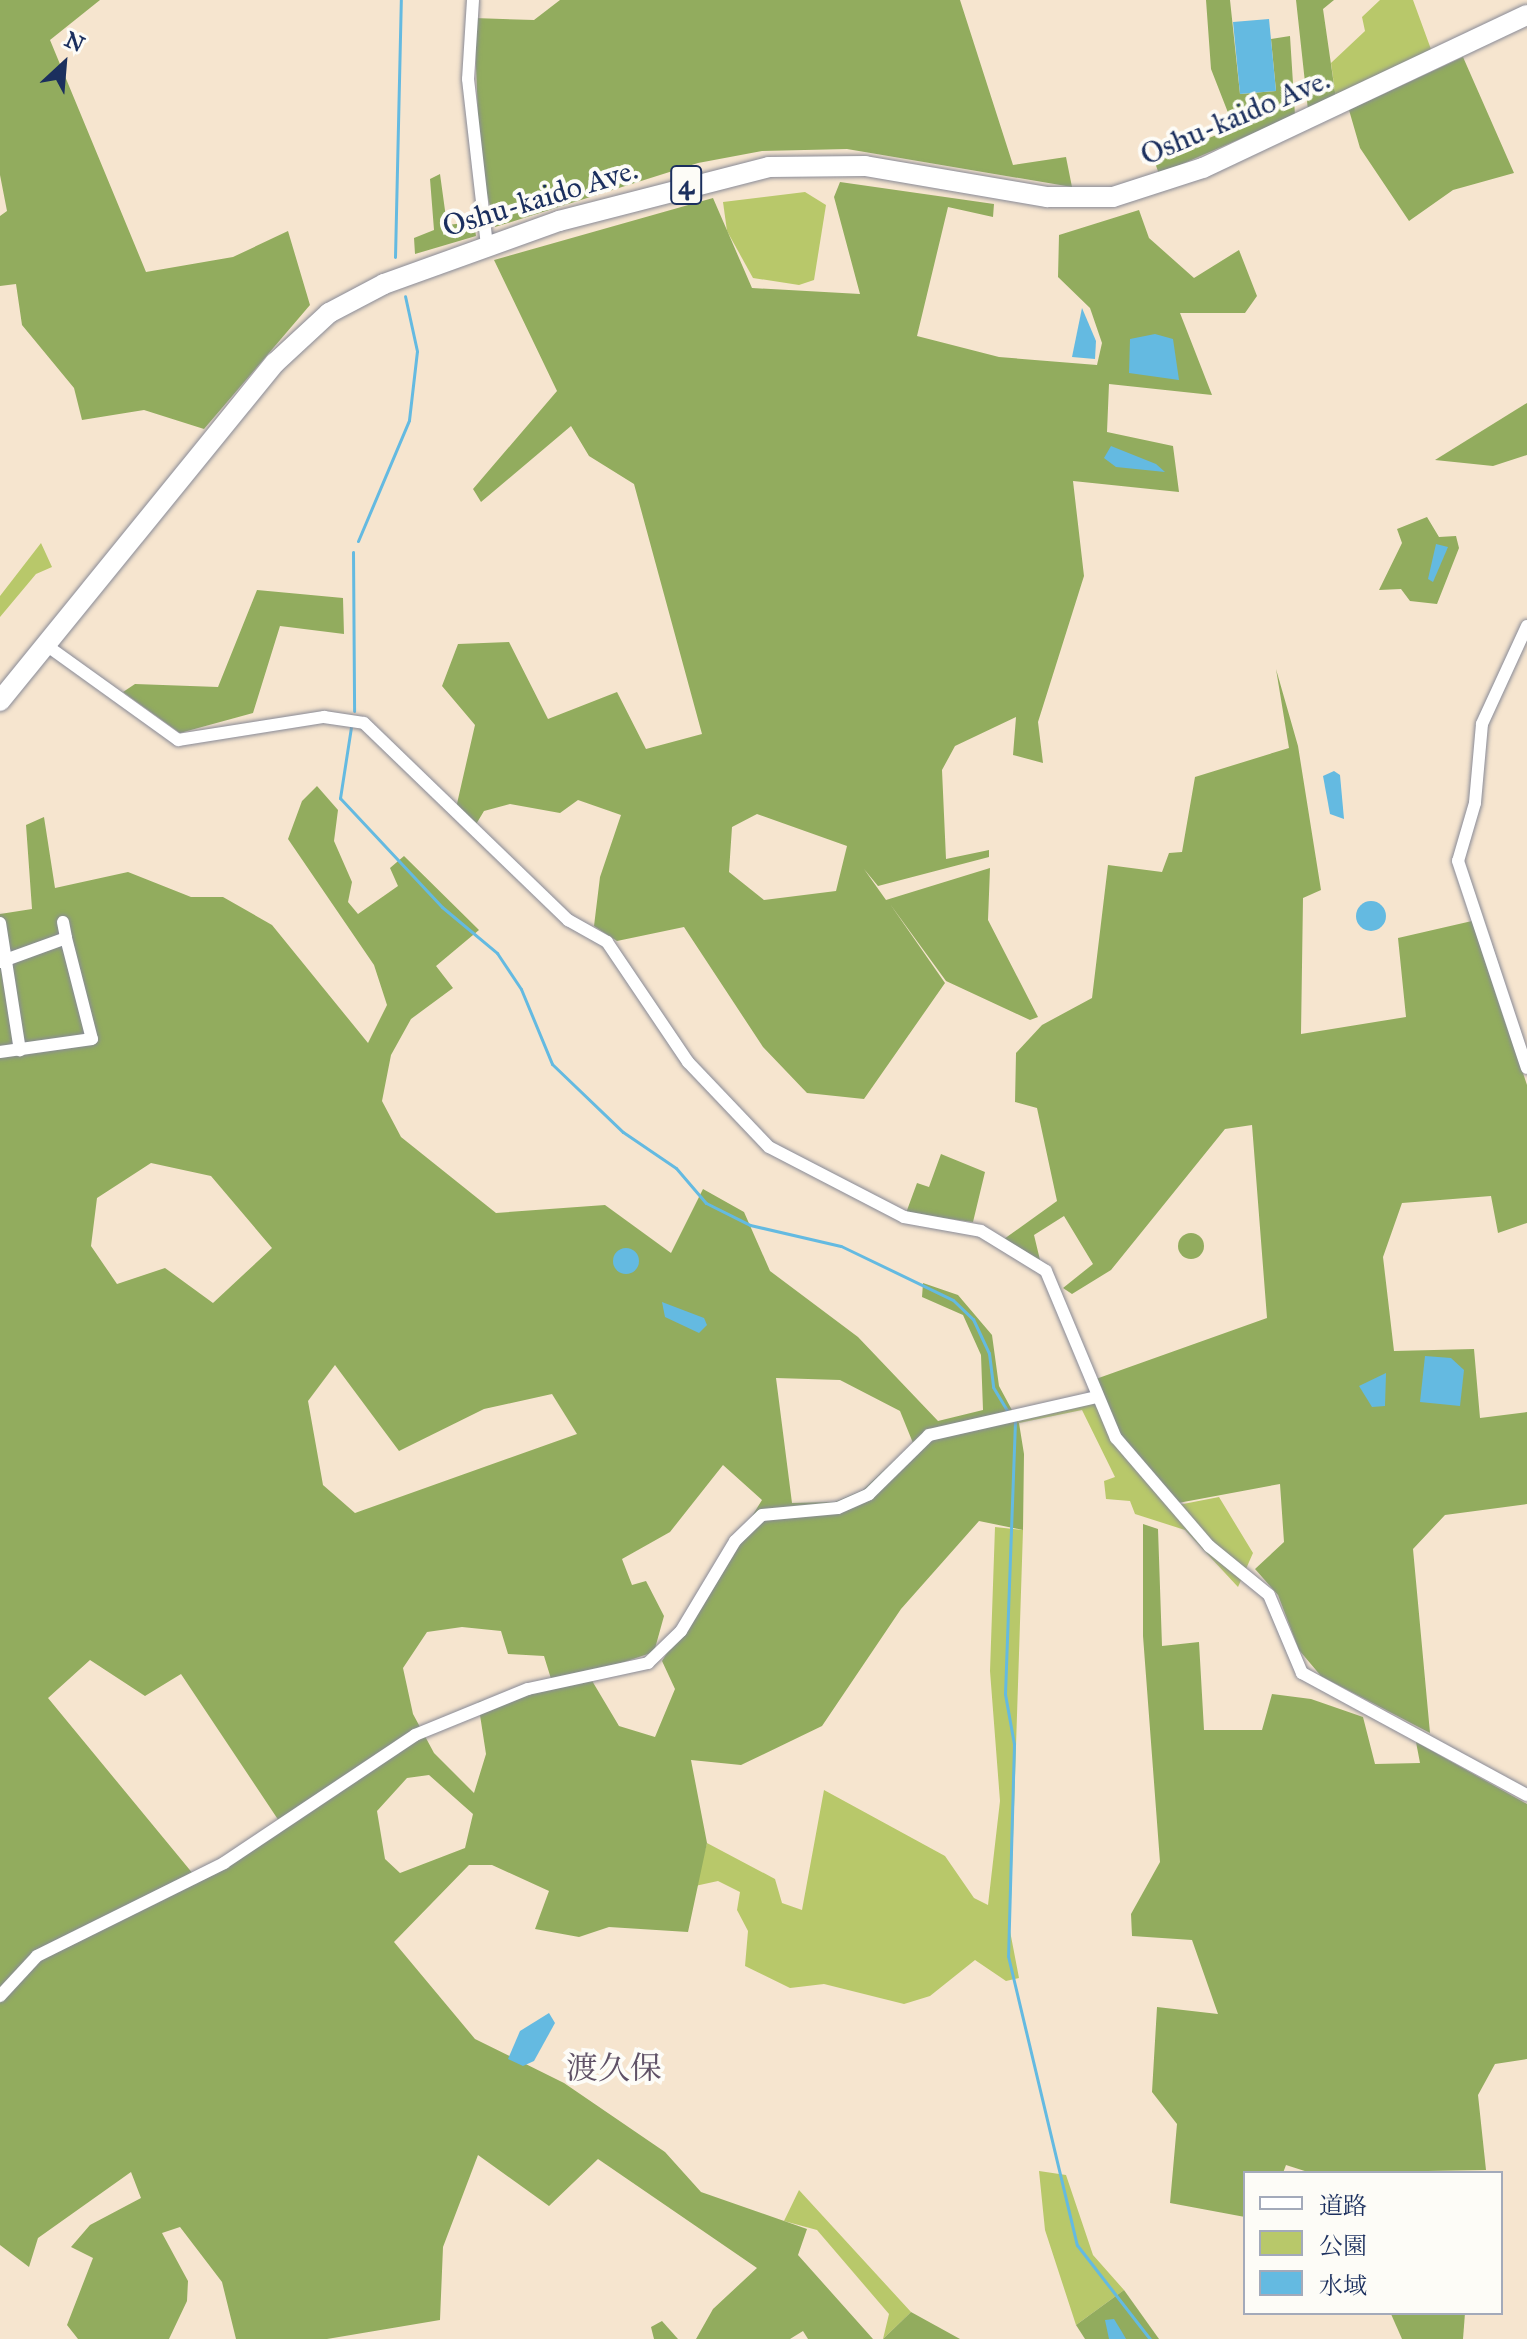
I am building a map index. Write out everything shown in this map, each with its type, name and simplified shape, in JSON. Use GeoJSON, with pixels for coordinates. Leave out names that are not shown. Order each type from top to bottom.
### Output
{"type":"FeatureCollection","features":[{"type":"Feature","properties":{"kind":"highway","name":"Oshu-kaido Ave."},"geometry":{"type":"LineString","coordinates":[[2,699],[301,335],[354,298],[487,245],[769,167],[865,166],[1047,197],[1113,197],[1203,168],[1527,15]]}},
{"type":"Feature","properties":{"kind":"street"},"geometry":{"type":"LineString","coordinates":[[473,0],[468,79],[487,245]]}},
{"type":"Feature","properties":{"kind":"street"},"geometry":{"type":"LineString","coordinates":[[1527,626],[1482,724],[1477,790],[1458,861],[1527,1068]]}},
{"type":"Feature","properties":{"kind":"street"},"geometry":{"type":"LineString","coordinates":[[46,645],[178,740],[298,719],[364,723],[568,920],[607,942],[688,1062],[769,1147],[904,1217],[981,1231],[1046,1271],[1066,1306],[1096,1397],[1125,1450],[1209,1546],[1269,1595],[1302,1673],[1527,1795]]}},
{"type":"Feature","properties":{"kind":"street"},"geometry":{"type":"LineString","coordinates":[[0,1052],[92,1039],[63,922]]}},
{"type":"Feature","properties":{"kind":"street"},"geometry":{"type":"LineString","coordinates":[[0,923],[3,961],[20,1050]]}},
{"type":"Feature","properties":{"kind":"street"},"geometry":{"type":"LineString","coordinates":[[3,961],[66,938]]}},
{"type":"Feature","properties":{"kind":"street"},"geometry":{"type":"LineString","coordinates":[[0,1996],[37,1956],[224,1863],[415,1735],[528,1689],[648,1663],[681,1631],[735,1541],[762,1515],[848,1504],[929,1435],[1096,1397]]}},
{"type":"Feature","properties":{"kind":"green space"},"geometry":{"type":"Polygon","coordinates":[[[0,0],[100,0],[50,40],[146,272],[233,257],[288,231],[310,305],[204,429],[144,410],[82,420],[74,388],[22,325],[16,284],[0,286],[0,216],[7,211],[0,175],[0,0]]]}},
{"type":"Feature","properties":{"kind":"green space"},"geometry":{"type":"Polygon","coordinates":[[[560,0],[960,0],[1013,165],[1066,157],[1072,187],[847,149],[762,151],[698,163],[495,227],[480,164],[474,18],[534,20],[560,0]]]}},
{"type":"Feature","properties":{"kind":"green space"},"geometry":{"type":"Polygon","coordinates":[[[1206,0],[1230,0],[1240,94],[1276,91],[1271,39],[1290,36],[1295,115],[1159,174],[1154,160],[1234,128],[1211,69],[1206,0]]]}},
{"type":"Feature","properties":{"kind":"green space"},"geometry":{"type":"Polygon","coordinates":[[[1296,0],[1334,0],[1323,9],[1336,99],[1308,110],[1296,0]]]}},
{"type":"Feature","properties":{"kind":"green space"},"geometry":{"type":"Polygon","coordinates":[[[1380,0],[1413,0],[1432,52],[1336,99],[1331,63],[1365,31],[1362,17],[1380,0]]]}},
{"type":"Feature","properties":{"kind":"green space"},"geometry":{"type":"Polygon","coordinates":[[[1463,57],[1514,173],[1453,190],[1409,221],[1360,148],[1349,110],[1463,57]]]}},
{"type":"Feature","properties":{"kind":"green space"},"geometry":{"type":"Polygon","coordinates":[[[440,174],[447,225],[474,222],[476,236],[415,254],[414,238],[434,230],[430,179],[440,174]]]}},
{"type":"Feature","properties":{"kind":"green space"},"geometry":{"type":"Polygon","coordinates":[[[840,182],[994,204],[993,217],[948,207],[917,336],[999,357],[1097,365],[1102,343],[1090,308],[1058,277],[1059,235],[1139,210],[1149,238],[1194,278],[1239,250],[1257,296],[1245,313],[1180,313],[1212,395],[1109,384],[1107,432],[1173,446],[1179,492],[1073,481],[1084,576],[1038,722],[1043,763],[1013,755],[1016,717],[955,746],[942,770],[946,859],[989,850],[989,857],[878,886],[864,869],[886,900],[990,868],[988,920],[1038,1017],[1030,1020],[946,981],[890,904],[945,983],[864,1099],[807,1093],[763,1047],[684,927],[617,941],[594,926],[600,877],[621,815],[578,800],[560,813],[510,804],[484,811],[475,826],[456,808],[475,725],[442,686],[458,644],[509,642],[548,719],[617,692],[646,749],[702,734],[634,484],[589,456],[571,426],[481,502],[473,489],[557,391],[494,260],[713,198],[752,288],[860,294],[834,197],[840,182]],[[757,814],[732,827],[729,872],[764,900],[836,891],[847,846],[757,814]]]}},
{"type":"Feature","properties":{"kind":"green space"},"geometry":{"type":"Polygon","coordinates":[[[805,192],[826,205],[814,280],[799,285],[753,278],[727,231],[723,202],[805,192]]]}},
{"type":"Feature","properties":{"kind":"green space"},"geometry":{"type":"Polygon","coordinates":[[[1527,403],[1527,455],[1493,466],[1435,460],[1527,403]]]}},
{"type":"Feature","properties":{"kind":"green space"},"geometry":{"type":"Polygon","coordinates":[[[1427,517],[1439,537],[1456,536],[1459,548],[1437,604],[1410,601],[1401,589],[1379,590],[1402,543],[1397,529],[1427,517]]]}},
{"type":"Feature","properties":{"kind":"green space"},"geometry":{"type":"Polygon","coordinates":[[[41,543],[52,567],[36,574],[0,617],[0,596],[41,543]]]}},
{"type":"Feature","properties":{"kind":"green space"},"geometry":{"type":"Polygon","coordinates":[[[257,590],[343,598],[344,634],[280,626],[253,713],[180,733],[123,692],[135,684],[218,687],[257,590]]]}},
{"type":"Feature","properties":{"kind":"green space"},"geometry":{"type":"Polygon","coordinates":[[[1276,669],[1298,746],[1321,890],[1303,898],[1301,1034],[1406,1017],[1398,938],[1472,921],[1527,1085],[1527,1223],[1498,1233],[1491,1196],[1402,1203],[1383,1257],[1394,1351],[1474,1349],[1480,1418],[1527,1412],[1527,1504],[1445,1515],[1413,1549],[1430,1733],[1321,1676],[1299,1650],[1278,1595],[1255,1569],[1284,1542],[1280,1484],[1178,1503],[1121,1437],[1093,1380],[1267,1318],[1252,1125],[1225,1129],[1111,1270],[1072,1294],[1063,1288],[1093,1264],[1064,1216],[1034,1235],[1040,1260],[1004,1239],[1057,1201],[1037,1108],[1015,1102],[1016,1053],[1042,1025],[1092,998],[1108,865],[1162,872],[1169,853],[1182,852],[1195,777],[1289,748],[1276,669]]]}},
{"type":"Feature","properties":{"kind":"green space"},"geometry":{"type":"Polygon","coordinates":[[[317,786],[338,810],[334,841],[352,882],[348,902],[358,914],[398,886],[390,868],[404,856],[479,930],[436,966],[453,988],[411,1019],[391,1055],[382,1101],[401,1137],[496,1213],[605,1205],[671,1253],[703,1189],[744,1212],[770,1271],[858,1337],[938,1421],[983,1410],[981,1355],[963,1315],[922,1297],[923,1283],[958,1295],[992,1335],[999,1386],[1019,1423],[1024,1454],[1023,1530],[979,1521],[901,1609],[822,1726],[741,1765],[691,1760],[707,1843],[688,1932],[609,1927],[579,1937],[535,1929],[549,1891],[492,1865],[469,1865],[394,1942],[475,2039],[564,2083],[665,2152],[701,2192],[807,2229],[798,2255],[873,2339],[808,2339],[803,2331],[790,2339],[696,2339],[713,2309],[757,2268],[598,2159],[549,2206],[478,2155],[443,2247],[440,2320],[327,2339],[236,2339],[222,2282],[180,2227],[162,2233],[188,2281],[187,2301],[169,2339],[78,2339],[67,2325],[93,2258],[71,2247],[90,2225],[141,2198],[131,2172],[38,2238],[29,2267],[0,2245],[0,914],[32,909],[26,825],[44,817],[55,888],[128,872],[191,897],[223,897],[272,925],[368,1043],[387,1005],[374,965],[288,839],[302,801],[317,786]],[[151,1163],[97,1198],[91,1246],[117,1284],[165,1268],[213,1303],[272,1248],[211,1176],[151,1163]],[[335,1365],[308,1401],[323,1485],[355,1513],[577,1434],[552,1394],[484,1409],[399,1451],[335,1365]],[[776,1378],[792,1503],[835,1502],[863,1490],[913,1443],[900,1411],[840,1380],[776,1378]],[[723,1465],[670,1532],[622,1559],[632,1585],[646,1581],[664,1616],[654,1652],[588,1674],[619,1726],[655,1737],[675,1689],[662,1661],[762,1500],[723,1465]],[[462,1627],[427,1632],[403,1668],[413,1714],[434,1753],[474,1793],[486,1754],[478,1702],[552,1682],[544,1656],[508,1654],[501,1631],[462,1627]],[[90,1660],[48,1698],[194,1875],[279,1821],[181,1674],[145,1696],[90,1660]],[[429,1775],[407,1778],[377,1811],[385,1859],[400,1873],[465,1848],[473,1814],[429,1775]]]}},
{"type":"Feature","properties":{"kind":"green space"},"geometry":{"type":"Polygon","coordinates":[[[941,1154],[985,1172],[973,1222],[906,1213],[917,1183],[929,1187],[941,1154]]]}},
{"type":"Feature","properties":{"kind":"green space"},"geometry":{"type":"Polygon","coordinates":[[[1191,1233],[1200,1237],[1204,1246],[1200,1255],[1191,1259],[1182,1255],[1178,1246],[1182,1237],[1191,1233]]]}},
{"type":"Feature","properties":{"kind":"green space"},"geometry":{"type":"Polygon","coordinates":[[[1091,1394],[1178,1505],[1219,1497],[1253,1553],[1238,1587],[1185,1530],[1135,1514],[1130,1501],[1106,1499],[1104,1481],[1115,1477],[1082,1410],[1019,1423],[1014,1411],[1091,1394]]]}},
{"type":"Feature","properties":{"kind":"green space"},"geometry":{"type":"Polygon","coordinates":[[[1143,1524],[1158,1529],[1162,1646],[1199,1642],[1204,1730],[1262,1730],[1272,1694],[1311,1699],[1363,1717],[1375,1764],[1420,1763],[1416,1742],[1527,1804],[1527,2059],[1495,2064],[1478,2095],[1486,2170],[1305,2171],[1286,2165],[1284,2171],[1243,2171],[1243,2217],[1170,2203],[1177,2124],[1152,2092],[1157,2007],[1218,2014],[1192,1940],[1132,1936],[1131,1914],[1160,1862],[1143,1636],[1143,1524]]]}},
{"type":"Feature","properties":{"kind":"green space"},"geometry":{"type":"Polygon","coordinates":[[[995,1527],[1023,1530],[1010,1931],[1019,1978],[1006,1981],[975,1960],[930,1996],[904,2004],[824,1984],[790,1988],[745,1966],[748,1931],[737,1910],[740,1892],[718,1881],[695,1886],[707,1843],[775,1879],[782,1903],[802,1910],[824,1790],[945,1856],[974,1898],[988,1905],[1000,1801],[990,1671],[995,1527]]]}},
{"type":"Feature","properties":{"kind":"green space"},"geometry":{"type":"Polygon","coordinates":[[[1039,2171],[1066,2175],[1093,2255],[1124,2290],[1076,2325],[1045,2230],[1039,2171]]]}},
{"type":"Feature","properties":{"kind":"green space"},"geometry":{"type":"Polygon","coordinates":[[[799,2190],[911,2312],[883,2339],[889,2314],[817,2230],[784,2221],[799,2190]]]}},
{"type":"Feature","properties":{"kind":"green space"},"geometry":{"type":"Polygon","coordinates":[[[1124,2290],[1159,2339],[1085,2339],[1076,2325],[1124,2290]]]}},
{"type":"Feature","properties":{"kind":"green space"},"geometry":{"type":"Polygon","coordinates":[[[911,2312],[960,2339],[883,2339],[911,2312]]]}},
{"type":"Feature","properties":{"kind":"green space"},"geometry":{"type":"Polygon","coordinates":[[[1391,2315],[1465,2315],[1463,2339],[1402,2339],[1391,2315]]]}},
{"type":"Feature","properties":{"kind":"green space"},"geometry":{"type":"Polygon","coordinates":[[[662,2321],[678,2339],[654,2339],[651,2327],[662,2321]]]}},
{"type":"Feature","properties":{"kind":"water"},"geometry":{"type":"Polygon","coordinates":[[[1269,19],[1276,91],[1240,94],[1233,22],[1269,19]]]}},
{"type":"Feature","properties":{"kind":"water"},"geometry":{"type":"Polygon","coordinates":[[[1082,308],[1096,341],[1095,359],[1072,357],[1082,308]]]}},
{"type":"Feature","properties":{"kind":"water"},"geometry":{"type":"Polygon","coordinates":[[[1155,334],[1173,339],[1179,380],[1129,373],[1130,339],[1155,334]]]}},
{"type":"Feature","properties":{"kind":"water"},"geometry":{"type":"Polygon","coordinates":[[[1111,446],[1156,464],[1165,472],[1116,467],[1104,458],[1111,446]]]}},
{"type":"Feature","properties":{"kind":"water"},"geometry":{"type":"Polygon","coordinates":[[[1436,544],[1448,547],[1433,582],[1428,579],[1436,544]]]}},
{"type":"Feature","properties":{"kind":"water"},"geometry":{"type":"Polygon","coordinates":[[[1334,771],[1340,775],[1344,819],[1330,814],[1323,776],[1334,771]]]}},
{"type":"Feature","properties":{"kind":"water"},"geometry":{"type":"Polygon","coordinates":[[[1371,901],[1382,905],[1386,916],[1382,927],[1371,931],[1360,927],[1356,916],[1360,905],[1371,901]]]}},
{"type":"Feature","properties":{"kind":"water"},"geometry":{"type":"Polygon","coordinates":[[[626,1248],[635,1252],[639,1261],[635,1270],[626,1274],[617,1270],[613,1261],[617,1252],[626,1248]]]}},
{"type":"Feature","properties":{"kind":"water"},"geometry":{"type":"Polygon","coordinates":[[[662,1302],[704,1318],[707,1325],[699,1333],[665,1317],[662,1302]]]}},
{"type":"Feature","properties":{"kind":"water"},"geometry":{"type":"Polygon","coordinates":[[[1425,1356],[1451,1358],[1464,1370],[1460,1406],[1420,1402],[1425,1356]]]}},
{"type":"Feature","properties":{"kind":"water"},"geometry":{"type":"Polygon","coordinates":[[[1386,1373],[1385,1406],[1372,1407],[1359,1386],[1386,1373]]]}},
{"type":"Feature","properties":{"kind":"water"},"geometry":{"type":"Polygon","coordinates":[[[549,2013],[555,2023],[534,2061],[523,2066],[508,2059],[520,2031],[549,2013]]]}},
{"type":"Feature","properties":{"kind":"water"},"geometry":{"type":"Polygon","coordinates":[[[1114,2319],[1126,2339],[1109,2339],[1105,2320],[1114,2319]]]}},
{"type":"Feature","properties":{"kind":"waterway"},"geometry":{"type":"LineString","coordinates":[[395,257],[401,0]]}},
{"type":"Feature","properties":{"kind":"waterway"},"geometry":{"type":"LineString","coordinates":[[358,541],[409,420],[417,351],[405,296]]}},
{"type":"Feature","properties":{"kind":"waterway"},"geometry":{"type":"LineString","coordinates":[[353,552],[354,711]]}},
{"type":"Feature","properties":{"kind":"waterway"},"geometry":{"type":"LineString","coordinates":[[351,727],[340,798],[442,907],[497,953],[521,989],[552,1064],[623,1132],[676,1168],[706,1203],[750,1225],[841,1246],[953,1300],[973,1319],[989,1353],[993,1387],[1008,1412]]}},
{"type":"Feature","properties":{"kind":"waterway"},"geometry":{"type":"LineString","coordinates":[[1015,1421],[1005,1694],[1014,1744],[1008,1956],[1077,2245],[1150,2339]]}},
{"type":"Feature","properties":{"kind":"district","name":"渡久保"},"geometry":{"type":"Point","coordinates":[614,2069]}}]}
